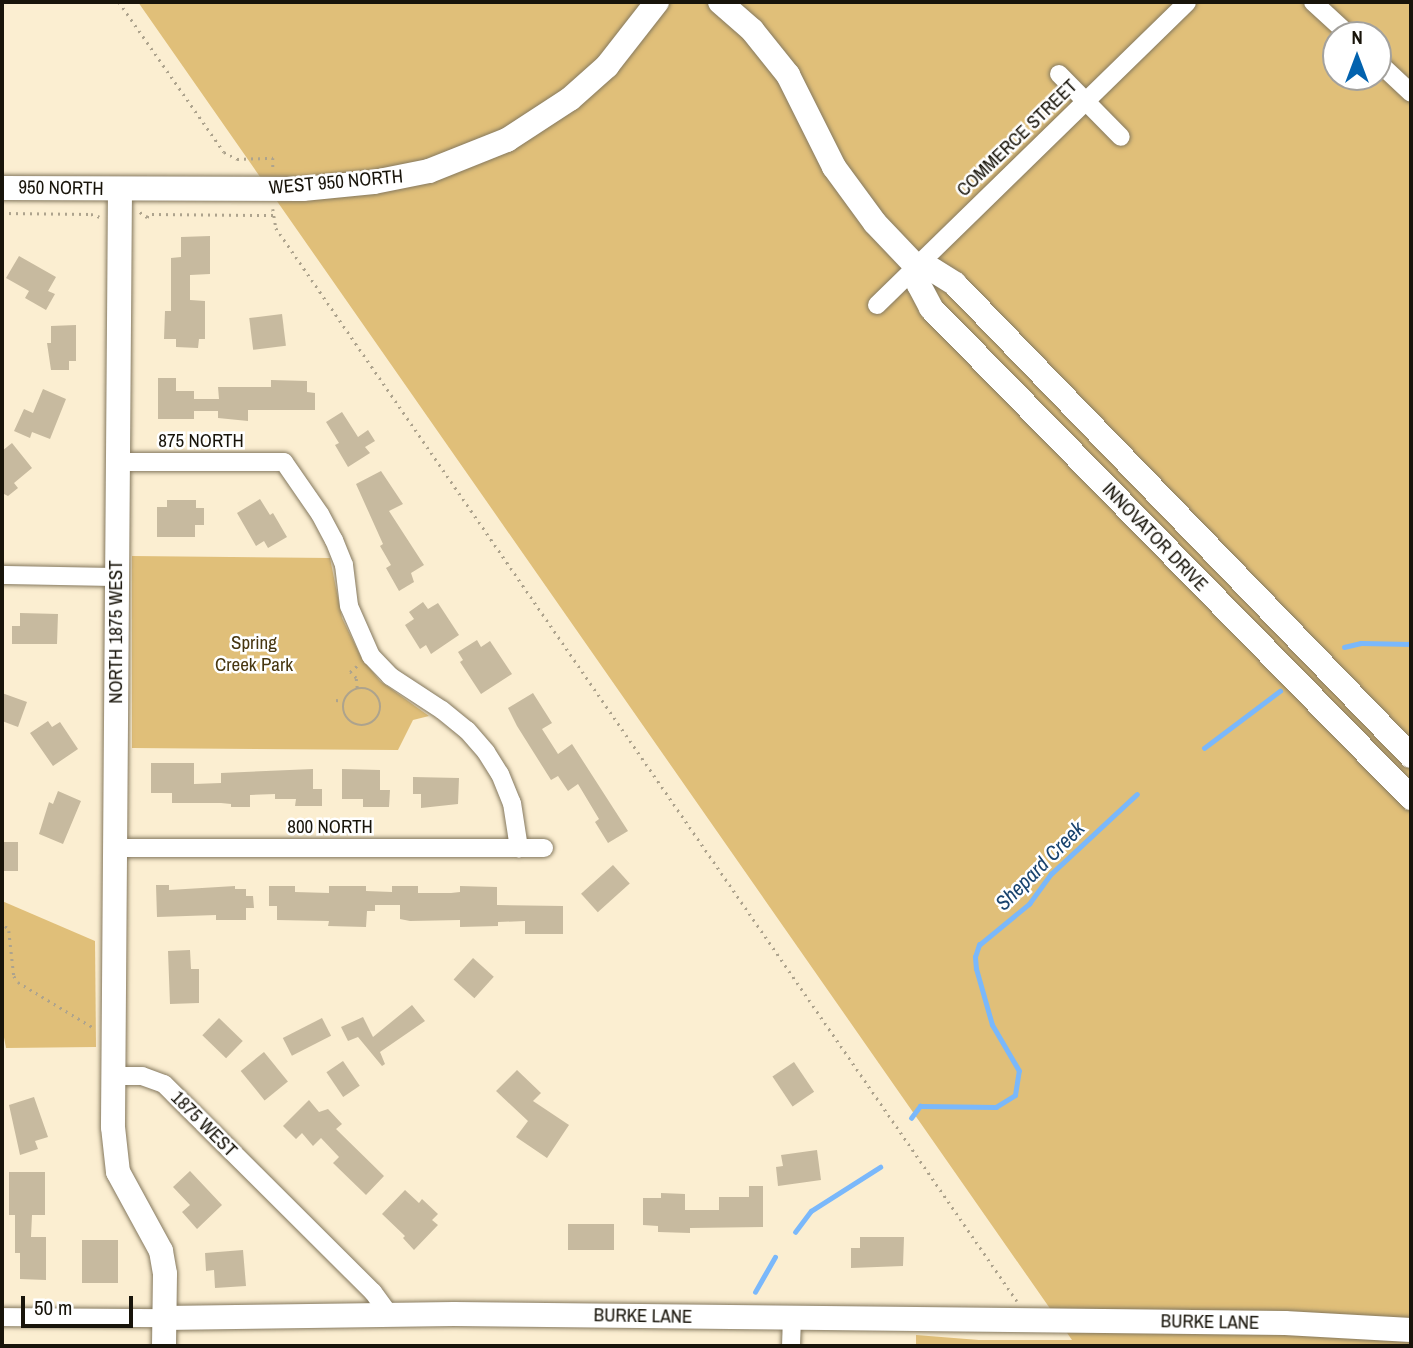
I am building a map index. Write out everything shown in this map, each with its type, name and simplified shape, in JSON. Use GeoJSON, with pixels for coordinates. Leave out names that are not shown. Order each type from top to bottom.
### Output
{"type":"FeatureCollection","features":[{"type":"Feature","properties":{"kind":"street","name":"WEST 950 NORTH"},"geometry":{"type":"LineString","coordinates":[[120,189],[323,187],[401,178],[455,162],[507,140],[570,99],[607,66],[657,2]]}},
{"type":"Feature","properties":{"kind":"street","name":"INNOVATOR DRIVE"},"geometry":{"type":"LineString","coordinates":[[720,2],[752,30],[775,56],[800,94],[825,150],[846,187],[916,266],[933,271],[955,284],[1411,756]]}},
{"type":"Feature","properties":{"kind":"street","name":"COMMERCE STREET"},"geometry":{"type":"LineString","coordinates":[[877,305],[1187,2]]}},
{"type":"Feature","properties":{"kind":"street"},"geometry":{"type":"LineString","coordinates":[[1313,2],[1334,21]]}},
{"type":"Feature","properties":{"kind":"street"},"geometry":{"type":"LineString","coordinates":[[1059,74],[1121,137]]}},
{"type":"Feature","properties":{"kind":"street"},"geometry":{"type":"LineString","coordinates":[[1392,75],[1411,93]]}},
{"type":"Feature","properties":{"kind":"street","name":"950 NORTH"},"geometry":{"type":"LineString","coordinates":[[2,188],[120,189]]}},
{"type":"Feature","properties":{"kind":"street","name":"NORTH 1875 WEST"},"geometry":{"type":"LineString","coordinates":[[113,1076],[120,189]]}},
{"type":"Feature","properties":{"kind":"street","name":"INNOVATOR DRIVE"},"geometry":{"type":"LineString","coordinates":[[916,266],[919,285],[931,308],[1411,798]]}},
{"type":"Feature","properties":{"kind":"street","name":"875 NORTH"},"geometry":{"type":"LineString","coordinates":[[118,462],[284,462],[320,514],[334,540],[344,565],[349,606],[371,656],[390,676],[467,730],[486,752],[500,774],[512,803],[519,848]]}},
{"type":"Feature","properties":{"kind":"street"},"geometry":{"type":"LineString","coordinates":[[2,575],[117,577]]}},
{"type":"Feature","properties":{"kind":"street","name":"800 NORTH"},"geometry":{"type":"LineString","coordinates":[[115,848],[544,848]]}},
{"type":"Feature","properties":{"kind":"street"},"geometry":{"type":"LineString","coordinates":[[113,1076],[113,1126],[118,1172],[161,1251],[165,1274],[164,1346]]}},
{"type":"Feature","properties":{"kind":"street","name":"1875 WEST"},"geometry":{"type":"LineString","coordinates":[[113,1076],[142,1076],[164,1084],[373,1292],[389,1314]]}},
{"type":"Feature","properties":{"kind":"street","name":"BURKE LANE"},"geometry":{"type":"LineString","coordinates":[[2,1317],[164,1318],[389,1314],[1285,1323],[1411,1330]]}},
{"type":"Feature","properties":{"kind":"street","name":"BURKE LANE"},"geometry":{"type":"LineString","coordinates":[[1285,1323],[1411,1314]]}},
{"type":"Feature","properties":{"kind":"street"},"geometry":{"type":"LineString","coordinates":[[791,1346],[792,1318]]}},
{"type":"Feature","properties":{"kind":"path"},"geometry":{"type":"LineString","coordinates":[[119,2],[228,155],[237,159],[273,158]]}},
{"type":"Feature","properties":{"kind":"path"},"geometry":{"type":"LineString","coordinates":[[2,213],[91,214],[100,218]]}},
{"type":"Feature","properties":{"kind":"path"},"geometry":{"type":"LineString","coordinates":[[147,218],[152,214],[273,215],[276,228],[294,255],[1031,1321]]}},
{"type":"Feature","properties":{"kind":"path"},"geometry":{"type":"LineString","coordinates":[[357,688],[356,678],[350,672],[360,663]]}},
{"type":"Feature","properties":{"kind":"path"},"geometry":{"type":"LineString","coordinates":[[336,701],[344,701],[357,688],[369,689],[381,703],[379,715],[365,726],[347,719],[344,701]]}},
{"type":"Feature","properties":{"kind":"path"},"geometry":{"type":"LineString","coordinates":[[376,694],[382,688]]}},
{"type":"Feature","properties":{"kind":"path"},"geometry":{"type":"LineString","coordinates":[[2,920],[9,931],[14,976],[18,982],[84,1025],[98,1029]]}},
{"type":"Feature","properties":{"kind":"green space"},"geometry":{"type":"Polygon","coordinates":[[[138,2],[1411,2],[1411,1346],[916,1346],[916,1335],[979,1340],[1072,1340],[138,2]]]}},
{"type":"Feature","properties":{"kind":"green space","name":"Spring Creek Park"},"geometry":{"type":"Polygon","coordinates":[[[132,556],[330,558],[342,618],[362,659],[380,681],[429,716],[413,720],[398,750],[132,748],[132,556]]]}},
{"type":"Feature","properties":{"kind":"green space"},"geometry":{"type":"Polygon","coordinates":[[[2,901],[95,941],[96,1047],[6,1048],[2,1027],[2,901]]]}},
{"type":"Feature","properties":{"kind":"building"},"geometry":{"type":"Polygon","coordinates":[[[210,236],[210,274],[190,275],[190,300],[205,301],[205,339],[199,339],[198,348],[176,347],[176,339],[164,339],[165,311],[171,311],[171,258],[181,257],[181,237],[210,236]]]}},
{"type":"Feature","properties":{"kind":"building"},"geometry":{"type":"Polygon","coordinates":[[[19,256],[56,277],[48,291],[55,294],[46,310],[25,298],[29,291],[6,278],[19,256]]]}},
{"type":"Feature","properties":{"kind":"building"},"geometry":{"type":"Polygon","coordinates":[[[282,314],[286,346],[253,350],[249,318],[282,314]]]}},
{"type":"Feature","properties":{"kind":"building"},"geometry":{"type":"Polygon","coordinates":[[[76,325],[76,361],[69,361],[69,370],[51,370],[47,343],[51,343],[51,326],[76,325]]]}},
{"type":"Feature","properties":{"kind":"building"},"geometry":{"type":"Polygon","coordinates":[[[158,378],[176,378],[176,391],[194,391],[194,399],[219,399],[218,387],[271,387],[271,380],[307,381],[307,392],[315,393],[315,410],[248,410],[248,421],[218,418],[218,411],[194,411],[194,419],[158,419],[158,378]]]}},
{"type":"Feature","properties":{"kind":"building"},"geometry":{"type":"Polygon","coordinates":[[[43,389],[66,399],[50,439],[32,432],[30,438],[14,431],[24,409],[33,413],[43,389]]]}},
{"type":"Feature","properties":{"kind":"building"},"geometry":{"type":"Polygon","coordinates":[[[342,412],[358,437],[368,430],[375,441],[365,447],[370,453],[348,467],[335,445],[339,443],[326,422],[342,412]]]}},
{"type":"Feature","properties":{"kind":"building"},"geometry":{"type":"Polygon","coordinates":[[[12,443],[32,468],[14,483],[18,488],[8,496],[2,493],[2,451],[12,443]]]}},
{"type":"Feature","properties":{"kind":"building"},"geometry":{"type":"Polygon","coordinates":[[[381,471],[403,504],[389,511],[424,565],[411,573],[414,582],[399,591],[386,568],[391,565],[380,546],[383,544],[356,484],[381,471]]]}},
{"type":"Feature","properties":{"kind":"building"},"geometry":{"type":"Polygon","coordinates":[[[260,499],[270,515],[273,513],[287,537],[268,548],[264,541],[256,546],[237,513],[260,499]]]}},
{"type":"Feature","properties":{"kind":"building"},"geometry":{"type":"Polygon","coordinates":[[[167,500],[196,500],[196,508],[204,508],[204,525],[195,525],[195,537],[157,537],[157,507],[167,507],[167,500]]]}},
{"type":"Feature","properties":{"kind":"building"},"geometry":{"type":"Polygon","coordinates":[[[423,602],[428,609],[438,603],[459,635],[431,654],[426,645],[420,649],[405,625],[414,619],[409,612],[423,602]]]}},
{"type":"Feature","properties":{"kind":"building"},"geometry":{"type":"Polygon","coordinates":[[[20,613],[58,614],[57,644],[12,644],[12,626],[20,626],[20,613]]]}},
{"type":"Feature","properties":{"kind":"building"},"geometry":{"type":"Polygon","coordinates":[[[477,640],[481,647],[490,641],[512,674],[481,694],[460,662],[463,660],[458,652],[477,640]]]}},
{"type":"Feature","properties":{"kind":"building"},"geometry":{"type":"Polygon","coordinates":[[[2,693],[27,702],[18,727],[2,721],[2,693]]]}},
{"type":"Feature","properties":{"kind":"building"},"geometry":{"type":"Polygon","coordinates":[[[533,693],[552,723],[542,729],[558,754],[572,744],[628,831],[608,843],[595,822],[599,819],[578,784],[568,791],[558,776],[551,780],[508,708],[533,693]]]}},
{"type":"Feature","properties":{"kind":"building"},"geometry":{"type":"Polygon","coordinates":[[[48,721],[52,727],[60,722],[78,749],[53,766],[30,733],[48,721]]]}},
{"type":"Feature","properties":{"kind":"building"},"geometry":{"type":"Polygon","coordinates":[[[151,763],[194,763],[194,784],[221,783],[221,773],[313,769],[313,789],[322,789],[322,806],[295,806],[296,799],[275,799],[275,794],[250,795],[250,807],[231,807],[231,804],[221,803],[172,803],[172,793],[151,793],[151,763]]]}},
{"type":"Feature","properties":{"kind":"building"},"geometry":{"type":"Polygon","coordinates":[[[342,769],[380,770],[380,790],[390,790],[389,807],[363,807],[363,799],[342,799],[342,769]]]}},
{"type":"Feature","properties":{"kind":"building"},"geometry":{"type":"Polygon","coordinates":[[[413,777],[459,778],[458,804],[421,808],[421,794],[413,794],[413,777]]]}},
{"type":"Feature","properties":{"kind":"building"},"geometry":{"type":"Polygon","coordinates":[[[58,791],[81,801],[63,844],[39,834],[49,802],[53,804],[58,791]]]}},
{"type":"Feature","properties":{"kind":"building"},"geometry":{"type":"Polygon","coordinates":[[[2,842],[18,842],[18,871],[2,871],[2,842]]]}},
{"type":"Feature","properties":{"kind":"building"},"geometry":{"type":"Polygon","coordinates":[[[613,865],[630,884],[598,912],[581,894],[613,865]]]}},
{"type":"Feature","properties":{"kind":"building"},"geometry":{"type":"Polygon","coordinates":[[[156,885],[169,885],[169,890],[235,886],[235,889],[246,889],[246,896],[253,896],[254,908],[246,908],[246,920],[216,920],[216,915],[157,917],[156,885]]]}},
{"type":"Feature","properties":{"kind":"building"},"geometry":{"type":"Polygon","coordinates":[[[269,886],[295,886],[295,892],[329,893],[329,886],[366,886],[366,891],[392,892],[392,886],[418,886],[418,893],[460,892],[460,886],[497,887],[497,905],[563,906],[563,934],[525,934],[525,921],[498,922],[498,926],[460,927],[460,920],[410,921],[400,919],[400,905],[375,905],[375,911],[367,911],[366,927],[328,926],[329,921],[277,920],[277,906],[269,906],[269,886]]]}},
{"type":"Feature","properties":{"kind":"building"},"geometry":{"type":"Polygon","coordinates":[[[190,950],[191,969],[199,969],[199,1003],[170,1004],[168,951],[190,950]]]}},
{"type":"Feature","properties":{"kind":"building"},"geometry":{"type":"Polygon","coordinates":[[[473,958],[494,977],[474,998],[454,980],[473,958]]]}},
{"type":"Feature","properties":{"kind":"building"},"geometry":{"type":"Polygon","coordinates":[[[412,1005],[425,1021],[380,1052],[385,1064],[382,1066],[358,1037],[348,1041],[341,1027],[363,1017],[373,1037],[412,1005]]]}},
{"type":"Feature","properties":{"kind":"building"},"geometry":{"type":"Polygon","coordinates":[[[219,1018],[243,1041],[226,1058],[202,1035],[219,1018]]]}},
{"type":"Feature","properties":{"kind":"building"},"geometry":{"type":"Polygon","coordinates":[[[322,1018],[331,1036],[292,1056],[283,1038],[322,1018]]]}},
{"type":"Feature","properties":{"kind":"building"},"geometry":{"type":"Polygon","coordinates":[[[264,1052],[288,1082],[265,1100],[241,1071],[264,1052]]]}},
{"type":"Feature","properties":{"kind":"building"},"geometry":{"type":"Polygon","coordinates":[[[343,1061],[360,1086],[343,1097],[326,1072],[343,1061]]]}},
{"type":"Feature","properties":{"kind":"building"},"geometry":{"type":"Polygon","coordinates":[[[794,1062],[814,1092],[793,1106],[772,1077],[794,1062]]]}},
{"type":"Feature","properties":{"kind":"building"},"geometry":{"type":"Polygon","coordinates":[[[517,1070],[541,1093],[533,1101],[569,1125],[547,1158],[516,1137],[528,1121],[496,1091],[517,1070]]]}},
{"type":"Feature","properties":{"kind":"building"},"geometry":{"type":"Polygon","coordinates":[[[34,1097],[48,1137],[35,1141],[38,1149],[20,1155],[9,1105],[34,1097]]]}},
{"type":"Feature","properties":{"kind":"building"},"geometry":{"type":"Polygon","coordinates":[[[309,1100],[319,1112],[328,1109],[342,1124],[336,1129],[384,1176],[366,1195],[333,1163],[339,1157],[321,1138],[313,1146],[302,1133],[296,1139],[283,1126],[309,1100]]]}},
{"type":"Feature","properties":{"kind":"building"},"geometry":{"type":"Polygon","coordinates":[[[817,1150],[821,1180],[778,1186],[776,1167],[783,1166],[781,1155],[817,1150]]]}},
{"type":"Feature","properties":{"kind":"building"},"geometry":{"type":"Polygon","coordinates":[[[190,1171],[222,1205],[197,1229],[182,1212],[190,1205],[173,1187],[190,1171]]]}},
{"type":"Feature","properties":{"kind":"building"},"geometry":{"type":"Polygon","coordinates":[[[9,1172],[45,1172],[45,1215],[32,1215],[31,1237],[46,1237],[46,1280],[20,1279],[20,1253],[15,1253],[15,1215],[9,1215],[9,1172]]]}},
{"type":"Feature","properties":{"kind":"building"},"geometry":{"type":"Polygon","coordinates":[[[749,1186],[763,1186],[763,1227],[690,1228],[690,1233],[658,1232],[658,1226],[643,1225],[643,1198],[661,1198],[661,1193],[685,1194],[685,1210],[719,1210],[719,1197],[749,1197],[749,1186]]]}},
{"type":"Feature","properties":{"kind":"building"},"geometry":{"type":"Polygon","coordinates":[[[405,1190],[419,1203],[422,1199],[438,1214],[432,1220],[438,1225],[414,1250],[403,1238],[405,1236],[382,1214],[405,1190]]]}},
{"type":"Feature","properties":{"kind":"building"},"geometry":{"type":"Polygon","coordinates":[[[568,1224],[614,1224],[614,1250],[568,1250],[568,1224]]]}},
{"type":"Feature","properties":{"kind":"building"},"geometry":{"type":"Polygon","coordinates":[[[860,1237],[904,1237],[903,1266],[851,1268],[851,1248],[860,1248],[860,1237]]]}},
{"type":"Feature","properties":{"kind":"building"},"geometry":{"type":"Polygon","coordinates":[[[82,1240],[118,1240],[118,1283],[82,1283],[82,1240]]]}},
{"type":"Feature","properties":{"kind":"building"},"geometry":{"type":"Polygon","coordinates":[[[243,1250],[246,1286],[215,1288],[214,1270],[206,1271],[205,1253],[243,1250]]]}},
{"type":"Feature","properties":{"kind":"waterway","name":"Shepard Creek"},"geometry":{"type":"LineString","coordinates":[[1344,647],[1361,643],[1411,644]]}},
{"type":"Feature","properties":{"kind":"waterway","name":"Shepard Creek"},"geometry":{"type":"LineString","coordinates":[[1204,748],[1280,691]]}},
{"type":"Feature","properties":{"kind":"waterway","name":"Shepard Creek"},"geometry":{"type":"LineString","coordinates":[[911,1118],[920,1106],[996,1107],[1015,1095],[1019,1071],[992,1025],[976,969],[975,957],[979,945],[1029,904],[1051,874],[1137,794]]}},
{"type":"Feature","properties":{"kind":"waterway","name":"Shepard Creek"},"geometry":{"type":"LineString","coordinates":[[795,1232],[811,1211],[880,1167]]}},
{"type":"Feature","properties":{"kind":"waterway","name":"Shepard Creek"},"geometry":{"type":"LineString","coordinates":[[755,1292],[775,1257]]}}]}
